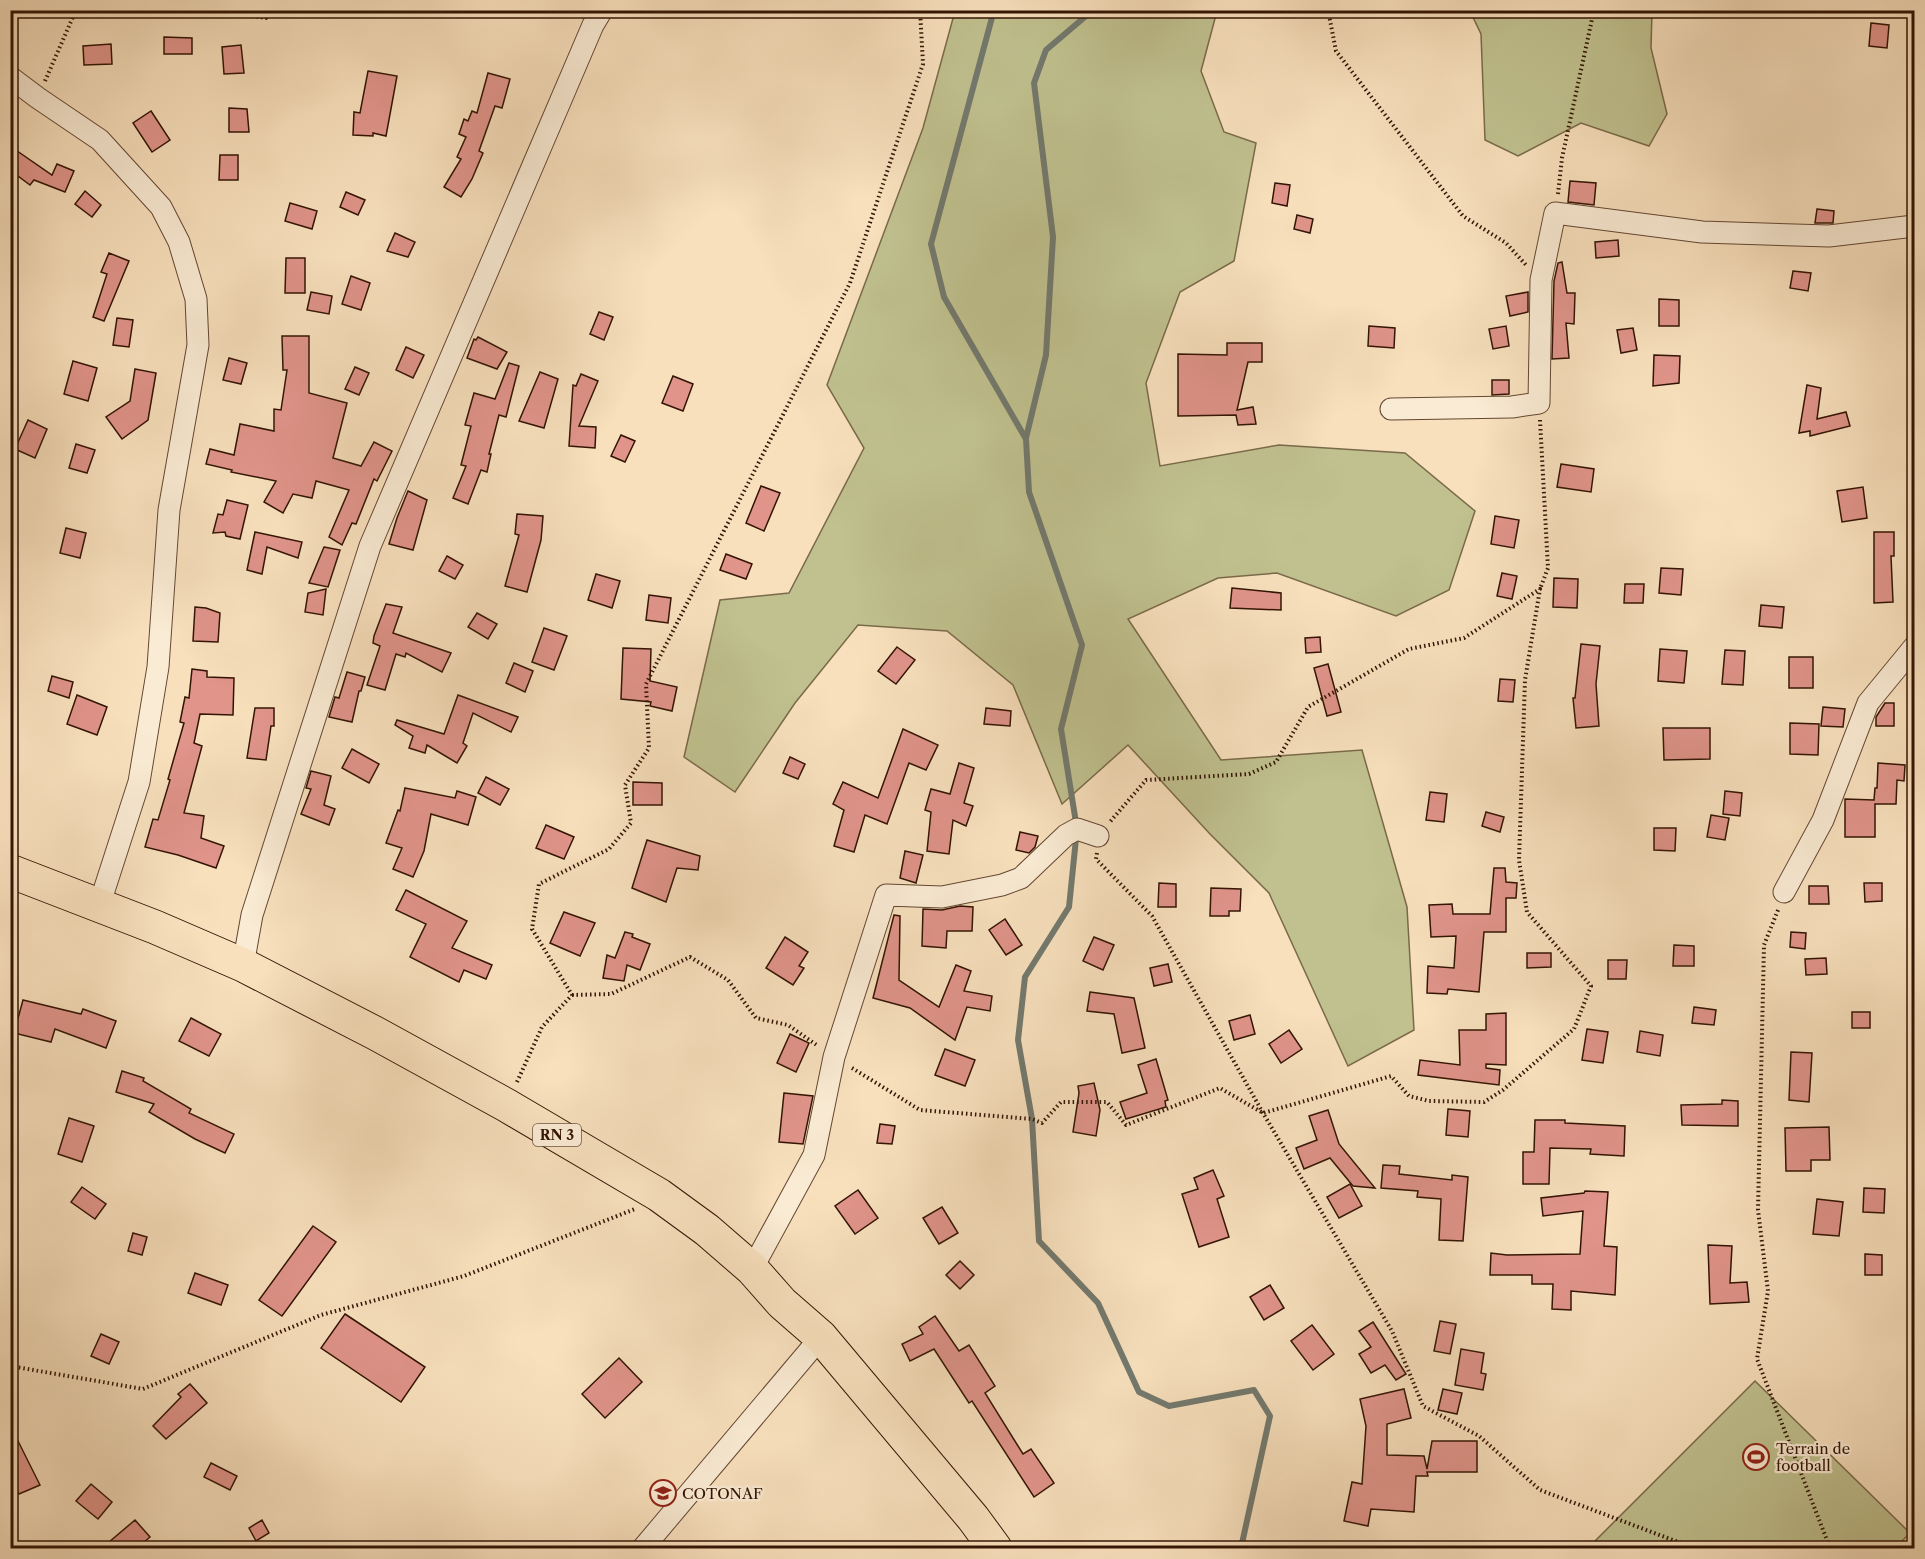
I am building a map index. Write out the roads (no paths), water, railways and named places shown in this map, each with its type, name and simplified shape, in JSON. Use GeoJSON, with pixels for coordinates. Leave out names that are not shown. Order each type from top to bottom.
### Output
{"type":"FeatureCollection","features":[{"type":"Feature","properties":{"kind":"main road","name":"RN 3"},"geometry":{"type":"LineString","coordinates":[[10,871],[155,927],[243,965],[506,1104],[659,1195],[707,1230],[752,1269],[782,1303],[821,1337],[973,1518],[995,1548]]}},
{"type":"Feature","properties":{"kind":"street"},"geometry":{"type":"LineString","coordinates":[[243,965],[252,915],[370,546],[593,25],[602,10]]}},
{"type":"Feature","properties":{"kind":"street"},"geometry":{"type":"LineString","coordinates":[[10,77],[100,140],[161,207],[179,242],[196,299],[198,345],[169,510],[158,667],[139,782],[99,906]]}},
{"type":"Feature","properties":{"kind":"street"},"geometry":{"type":"LineString","coordinates":[[1391,409],[1512,407],[1539,403],[1541,280],[1555,213],[1702,232],[1829,236],[1914,226]]}},
{"type":"Feature","properties":{"kind":"street"},"geometry":{"type":"LineString","coordinates":[[1784,892],[1823,820],[1868,703],[1914,647]]}},
{"type":"Feature","properties":{"kind":"street"},"geometry":{"type":"LineString","coordinates":[[752,1269],[814,1155],[834,1057],[886,895],[942,897],[1002,885],[1021,878],[1066,835],[1077,829],[1098,836]]}},
{"type":"Feature","properties":{"kind":"street"},"geometry":{"type":"LineString","coordinates":[[643,1548],[821,1337]]}},
{"type":"Feature","properties":{"kind":"waterway"},"geometry":{"type":"LineString","coordinates":[[994,10],[931,244],[944,297],[1026,439],[1029,492],[1082,645],[1061,729],[1077,829],[1069,907],[1025,977],[1018,1040],[1032,1119],[1039,1241],[1098,1303],[1139,1392],[1169,1406],[1254,1390],[1270,1416],[1241,1548]]}},
{"type":"Feature","properties":{"kind":"waterway"},"geometry":{"type":"LineString","coordinates":[[1026,438],[1046,355],[1053,237],[1034,83],[1046,50],[1093,10]]}},
{"type":"Feature","properties":{"kind":"place","name":"Terrain de football"},"geometry":{"type":"Point","coordinates":[1756,1457]}},
{"type":"Feature","properties":{"kind":"place","name":"COTONAF"},"geometry":{"type":"Point","coordinates":[663,1493]}}]}
